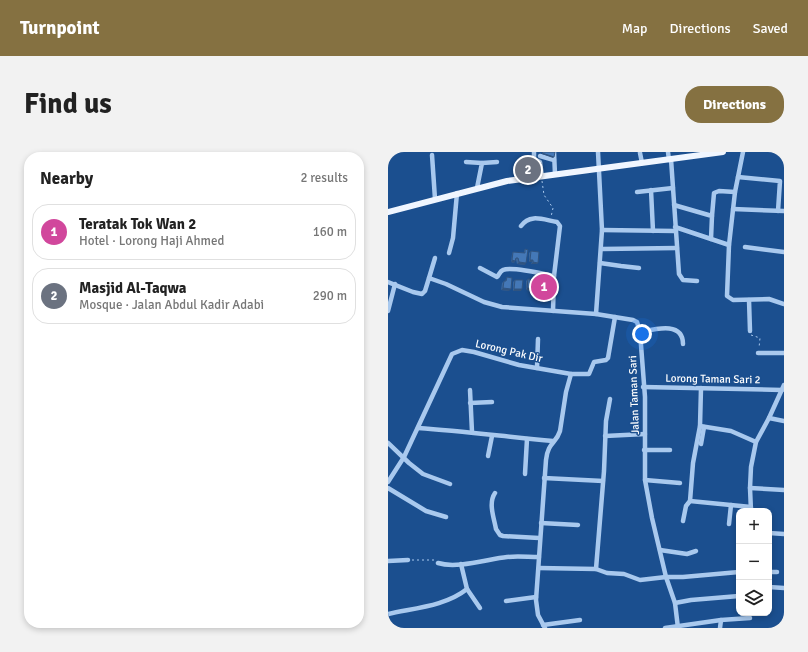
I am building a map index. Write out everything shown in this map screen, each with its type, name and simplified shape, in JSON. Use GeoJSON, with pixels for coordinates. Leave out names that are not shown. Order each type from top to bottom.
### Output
{"type":"FeatureCollection","features":[{"type":"Feature","properties":{"kind":"main road"},"geometry":{"type":"LineString","coordinates":[[388,212],[507,181],[723,152]]}},
{"type":"Feature","properties":{"kind":"street"},"geometry":{"type":"LineString","coordinates":[[534,152],[534,159],[540,162]]}},
{"type":"Feature","properties":{"kind":"street"},"geometry":{"type":"LineString","coordinates":[[554,152],[554,174]]}},
{"type":"Feature","properties":{"kind":"street"},"geometry":{"type":"LineString","coordinates":[[596,314],[602,249],[598,152]]}},
{"type":"Feature","properties":{"kind":"street"},"geometry":{"type":"LineString","coordinates":[[668,152],[673,188],[678,268],[680,278],[686,281],[697,281]]}},
{"type":"Feature","properties":{"kind":"street"},"geometry":{"type":"LineString","coordinates":[[743,152],[733,209],[729,245],[727,296],[733,300],[769,299],[784,304]]}},
{"type":"Feature","properties":{"kind":"street"},"geometry":{"type":"LineString","coordinates":[[640,153],[642,164]]}},
{"type":"Feature","properties":{"kind":"street"},"geometry":{"type":"LineString","coordinates":[[542,176],[540,162],[541,154],[554,160]]}},
{"type":"Feature","properties":{"kind":"street"},"geometry":{"type":"LineString","coordinates":[[432,155],[434,199]]}},
{"type":"Feature","properties":{"kind":"street"},"geometry":{"type":"LineString","coordinates":[[466,162],[497,162]]}},
{"type":"Feature","properties":{"kind":"street"},"geometry":{"type":"LineString","coordinates":[[477,188],[482,163]]}},
{"type":"Feature","properties":{"kind":"street"},"geometry":{"type":"LineString","coordinates":[[738,178],[780,181],[778,211]]}},
{"type":"Feature","properties":{"kind":"street"},"geometry":{"type":"LineString","coordinates":[[637,192],[673,188]]}},
{"type":"Feature","properties":{"kind":"street"},"geometry":{"type":"LineString","coordinates":[[651,190],[653,231]]}},
{"type":"Feature","properties":{"kind":"street"},"geometry":{"type":"LineString","coordinates":[[711,239],[714,193],[719,191],[735,192]]}},
{"type":"Feature","properties":{"kind":"street"},"geometry":{"type":"LineString","coordinates":[[449,253],[453,238],[458,193]]}},
{"type":"Feature","properties":{"kind":"street"},"geometry":{"type":"LineString","coordinates":[[674,205],[712,216]]}},
{"type":"Feature","properties":{"kind":"street"},"geometry":{"type":"LineString","coordinates":[[733,209],[784,211]]}},
{"type":"Feature","properties":{"kind":"street"},"geometry":{"type":"LineString","coordinates":[[521,226],[527,219],[535,218],[557,222],[560,226],[554,276],[553,311]]}},
{"type":"Feature","properties":{"kind":"street"},"geometry":{"type":"LineString","coordinates":[[602,230],[653,231],[675,229],[729,245]]}},
{"type":"Feature","properties":{"kind":"street"},"geometry":{"type":"LineString","coordinates":[[602,249],[677,248]]}},
{"type":"Feature","properties":{"kind":"street"},"geometry":{"type":"LineString","coordinates":[[745,248],[784,252]]}},
{"type":"Feature","properties":{"kind":"street"},"geometry":{"type":"LineString","coordinates":[[388,282],[422,294],[425,291],[435,258]]}},
{"type":"Feature","properties":{"kind":"street"},"geometry":{"type":"LineString","coordinates":[[600,262],[639,268]]}},
{"type":"Feature","properties":{"kind":"street"},"geometry":{"type":"LineString","coordinates":[[480,268],[496,277],[501,271],[507,269],[534,271],[554,276]]}},
{"type":"Feature","properties":{"kind":"street"},"geometry":{"type":"LineString","coordinates":[[429,278],[462,291],[484,302],[502,307],[596,314],[633,320],[637,322],[640,332],[662,328],[677,330],[681,333],[683,344]]}},
{"type":"Feature","properties":{"kind":"street"},"geometry":{"type":"LineString","coordinates":[[388,311],[394,284]]}},
{"type":"Feature","properties":{"kind":"street"},"geometry":{"type":"LineString","coordinates":[[749,300],[750,331]]}},
{"type":"Feature","properties":{"kind":"street","name":"Lorong Pak Dir"},"geometry":{"type":"LineString","coordinates":[[388,482],[404,457],[452,354],[462,350],[519,365],[571,374],[589,374],[594,362],[606,360],[609,354],[615,317]]}},
{"type":"Feature","properties":{"kind":"street","name":"Jalan Taman Sari"},"geometry":{"type":"LineString","coordinates":[[640,332],[644,387],[645,480],[666,577],[675,603],[678,627]]}},
{"type":"Feature","properties":{"kind":"street"},"geometry":{"type":"LineString","coordinates":[[537,368],[538,339]]}},
{"type":"Feature","properties":{"kind":"street"},"geometry":{"type":"LineString","coordinates":[[758,352],[784,353]]}},
{"type":"Feature","properties":{"kind":"street"},"geometry":{"type":"LineString","coordinates":[[571,374],[566,392],[560,431],[558,437],[553,441],[546,453],[539,538],[539,568],[536,608],[544,627],[580,620]]}},
{"type":"Feature","properties":{"kind":"street","name":"Lorong Taman Sari 2"},"geometry":{"type":"LineString","coordinates":[[644,387],[783,388]]}},
{"type":"Feature","properties":{"kind":"street"},"geometry":{"type":"LineString","coordinates":[[701,388],[701,444]]}},
{"type":"Feature","properties":{"kind":"street"},"geometry":{"type":"LineString","coordinates":[[751,508],[751,467],[756,442],[783,388]]}},
{"type":"Feature","properties":{"kind":"street"},"geometry":{"type":"LineString","coordinates":[[470,390],[472,432]]}},
{"type":"Feature","properties":{"kind":"street"},"geometry":{"type":"LineString","coordinates":[[596,569],[606,421],[610,399]]}},
{"type":"Feature","properties":{"kind":"street"},"geometry":{"type":"LineString","coordinates":[[470,403],[492,402]]}},
{"type":"Feature","properties":{"kind":"street"},"geometry":{"type":"LineString","coordinates":[[769,418],[784,421]]}},
{"type":"Feature","properties":{"kind":"street"},"geometry":{"type":"LineString","coordinates":[[702,427],[731,431],[756,442]]}},
{"type":"Feature","properties":{"kind":"street"},"geometry":{"type":"LineString","coordinates":[[683,521],[686,506],[690,501],[693,462],[702,427]]}},
{"type":"Feature","properties":{"kind":"street"},"geometry":{"type":"LineString","coordinates":[[418,428],[553,441]]}},
{"type":"Feature","properties":{"kind":"street"},"geometry":{"type":"LineString","coordinates":[[605,436],[645,434]]}},
{"type":"Feature","properties":{"kind":"street"},"geometry":{"type":"LineString","coordinates":[[488,456],[492,436]]}},
{"type":"Feature","properties":{"kind":"street"},"geometry":{"type":"LineString","coordinates":[[525,474],[527,439]]}},
{"type":"Feature","properties":{"kind":"street"},"geometry":{"type":"LineString","coordinates":[[388,443],[423,474],[450,484]]}},
{"type":"Feature","properties":{"kind":"street"},"geometry":{"type":"LineString","coordinates":[[644,450],[670,450]]}},
{"type":"Feature","properties":{"kind":"street"},"geometry":{"type":"LineString","coordinates":[[544,478],[603,481]]}},
{"type":"Feature","properties":{"kind":"street"},"geometry":{"type":"LineString","coordinates":[[645,480],[680,484]]}},
{"type":"Feature","properties":{"kind":"street"},"geometry":{"type":"LineString","coordinates":[[388,488],[426,511],[446,517]]}},
{"type":"Feature","properties":{"kind":"street"},"geometry":{"type":"LineString","coordinates":[[750,488],[784,490]]}},
{"type":"Feature","properties":{"kind":"street"},"geometry":{"type":"LineString","coordinates":[[495,493],[492,497],[492,506],[498,533],[503,536],[539,538]]}},
{"type":"Feature","properties":{"kind":"street"},"geometry":{"type":"LineString","coordinates":[[690,501],[746,508]]}},
{"type":"Feature","properties":{"kind":"street"},"geometry":{"type":"LineString","coordinates":[[729,524],[731,505]]}},
{"type":"Feature","properties":{"kind":"street"},"geometry":{"type":"LineString","coordinates":[[541,523],[578,525]]}},
{"type":"Feature","properties":{"kind":"street"},"geometry":{"type":"LineString","coordinates":[[772,533],[784,534]]}},
{"type":"Feature","properties":{"kind":"street"},"geometry":{"type":"LineString","coordinates":[[660,550],[687,554],[696,551]]}},
{"type":"Feature","properties":{"kind":"street"},"geometry":{"type":"LineString","coordinates":[[438,563],[461,564],[506,557],[539,557]]}},
{"type":"Feature","properties":{"kind":"street"},"geometry":{"type":"LineString","coordinates":[[388,561],[408,560]]}},
{"type":"Feature","properties":{"kind":"street"},"geometry":{"type":"LineString","coordinates":[[461,564],[467,589],[480,608]]}},
{"type":"Feature","properties":{"kind":"street"},"geometry":{"type":"LineString","coordinates":[[539,568],[596,569],[607,573],[624,574],[640,580],[736,572]]}},
{"type":"Feature","properties":{"kind":"street"},"geometry":{"type":"LineString","coordinates":[[772,572],[777,572]]}},
{"type":"Feature","properties":{"kind":"street"},"geometry":{"type":"LineString","coordinates":[[772,587],[784,588]]}},
{"type":"Feature","properties":{"kind":"street"},"geometry":{"type":"LineString","coordinates":[[388,614],[437,604],[450,599],[467,589]]}},
{"type":"Feature","properties":{"kind":"street"},"geometry":{"type":"LineString","coordinates":[[675,603],[691,600],[736,596]]}},
{"type":"Feature","properties":{"kind":"street"},"geometry":{"type":"LineString","coordinates":[[506,601],[536,597]]}},
{"type":"Feature","properties":{"kind":"street"},"geometry":{"type":"LineString","coordinates":[[664,628],[721,620],[750,618]]}},
{"type":"Feature","properties":{"kind":"street"},"geometry":{"type":"LineString","coordinates":[[720,628],[721,620]]}},
{"type":"Feature","properties":{"kind":"path"},"geometry":{"type":"LineString","coordinates":[[542,176],[544,196],[553,212]]}},
{"type":"Feature","properties":{"kind":"path"},"geometry":{"type":"LineString","coordinates":[[750,331],[752,336],[760,338],[758,352]]}},
{"type":"Feature","properties":{"kind":"path"},"geometry":{"type":"LineString","coordinates":[[408,560],[434,559],[438,563]]}},
{"type":"Feature","properties":{"kind":"building"},"geometry":{"type":"Polygon","coordinates":[[[555,152],[554,157],[542,153],[555,152]]]}},
{"type":"Feature","properties":{"kind":"building"},"geometry":{"type":"Polygon","coordinates":[[[520,162],[541,163],[541,171],[520,170],[520,162]]]}},
{"type":"Feature","properties":{"kind":"building"},"geometry":{"type":"Polygon","coordinates":[[[525,249],[528,250],[526,263],[519,262],[518,258],[516,258],[515,261],[512,260],[513,252],[525,253],[525,249]]]}},
{"type":"Feature","properties":{"kind":"building"},"geometry":{"type":"Polygon","coordinates":[[[531,251],[539,252],[538,263],[530,260],[531,251]]]}},
{"type":"Feature","properties":{"kind":"building"},"geometry":{"type":"Polygon","coordinates":[[[507,277],[512,278],[511,289],[503,288],[504,281],[506,281],[507,277]]]}},
{"type":"Feature","properties":{"kind":"building"},"geometry":{"type":"Polygon","coordinates":[[[528,279],[530,279],[530,281],[535,281],[534,289],[527,288],[528,279]]]}},
{"type":"Feature","properties":{"kind":"building"},"geometry":{"type":"Polygon","coordinates":[[[545,279],[549,280],[549,290],[541,289],[541,281],[545,282],[545,279]]]}},
{"type":"Feature","properties":{"kind":"building"},"geometry":{"type":"Polygon","coordinates":[[[515,280],[523,280],[522,289],[514,289],[515,280]]]}},
{"type":"Feature","properties":{"kind":"place","name":"Masjid Al-Taqwa"},"geometry":{"type":"Point","coordinates":[528,170]}},
{"type":"Feature","properties":{"kind":"place","name":"Teratak Tok Wan 2"},"geometry":{"type":"Point","coordinates":[544,287]}}]}
